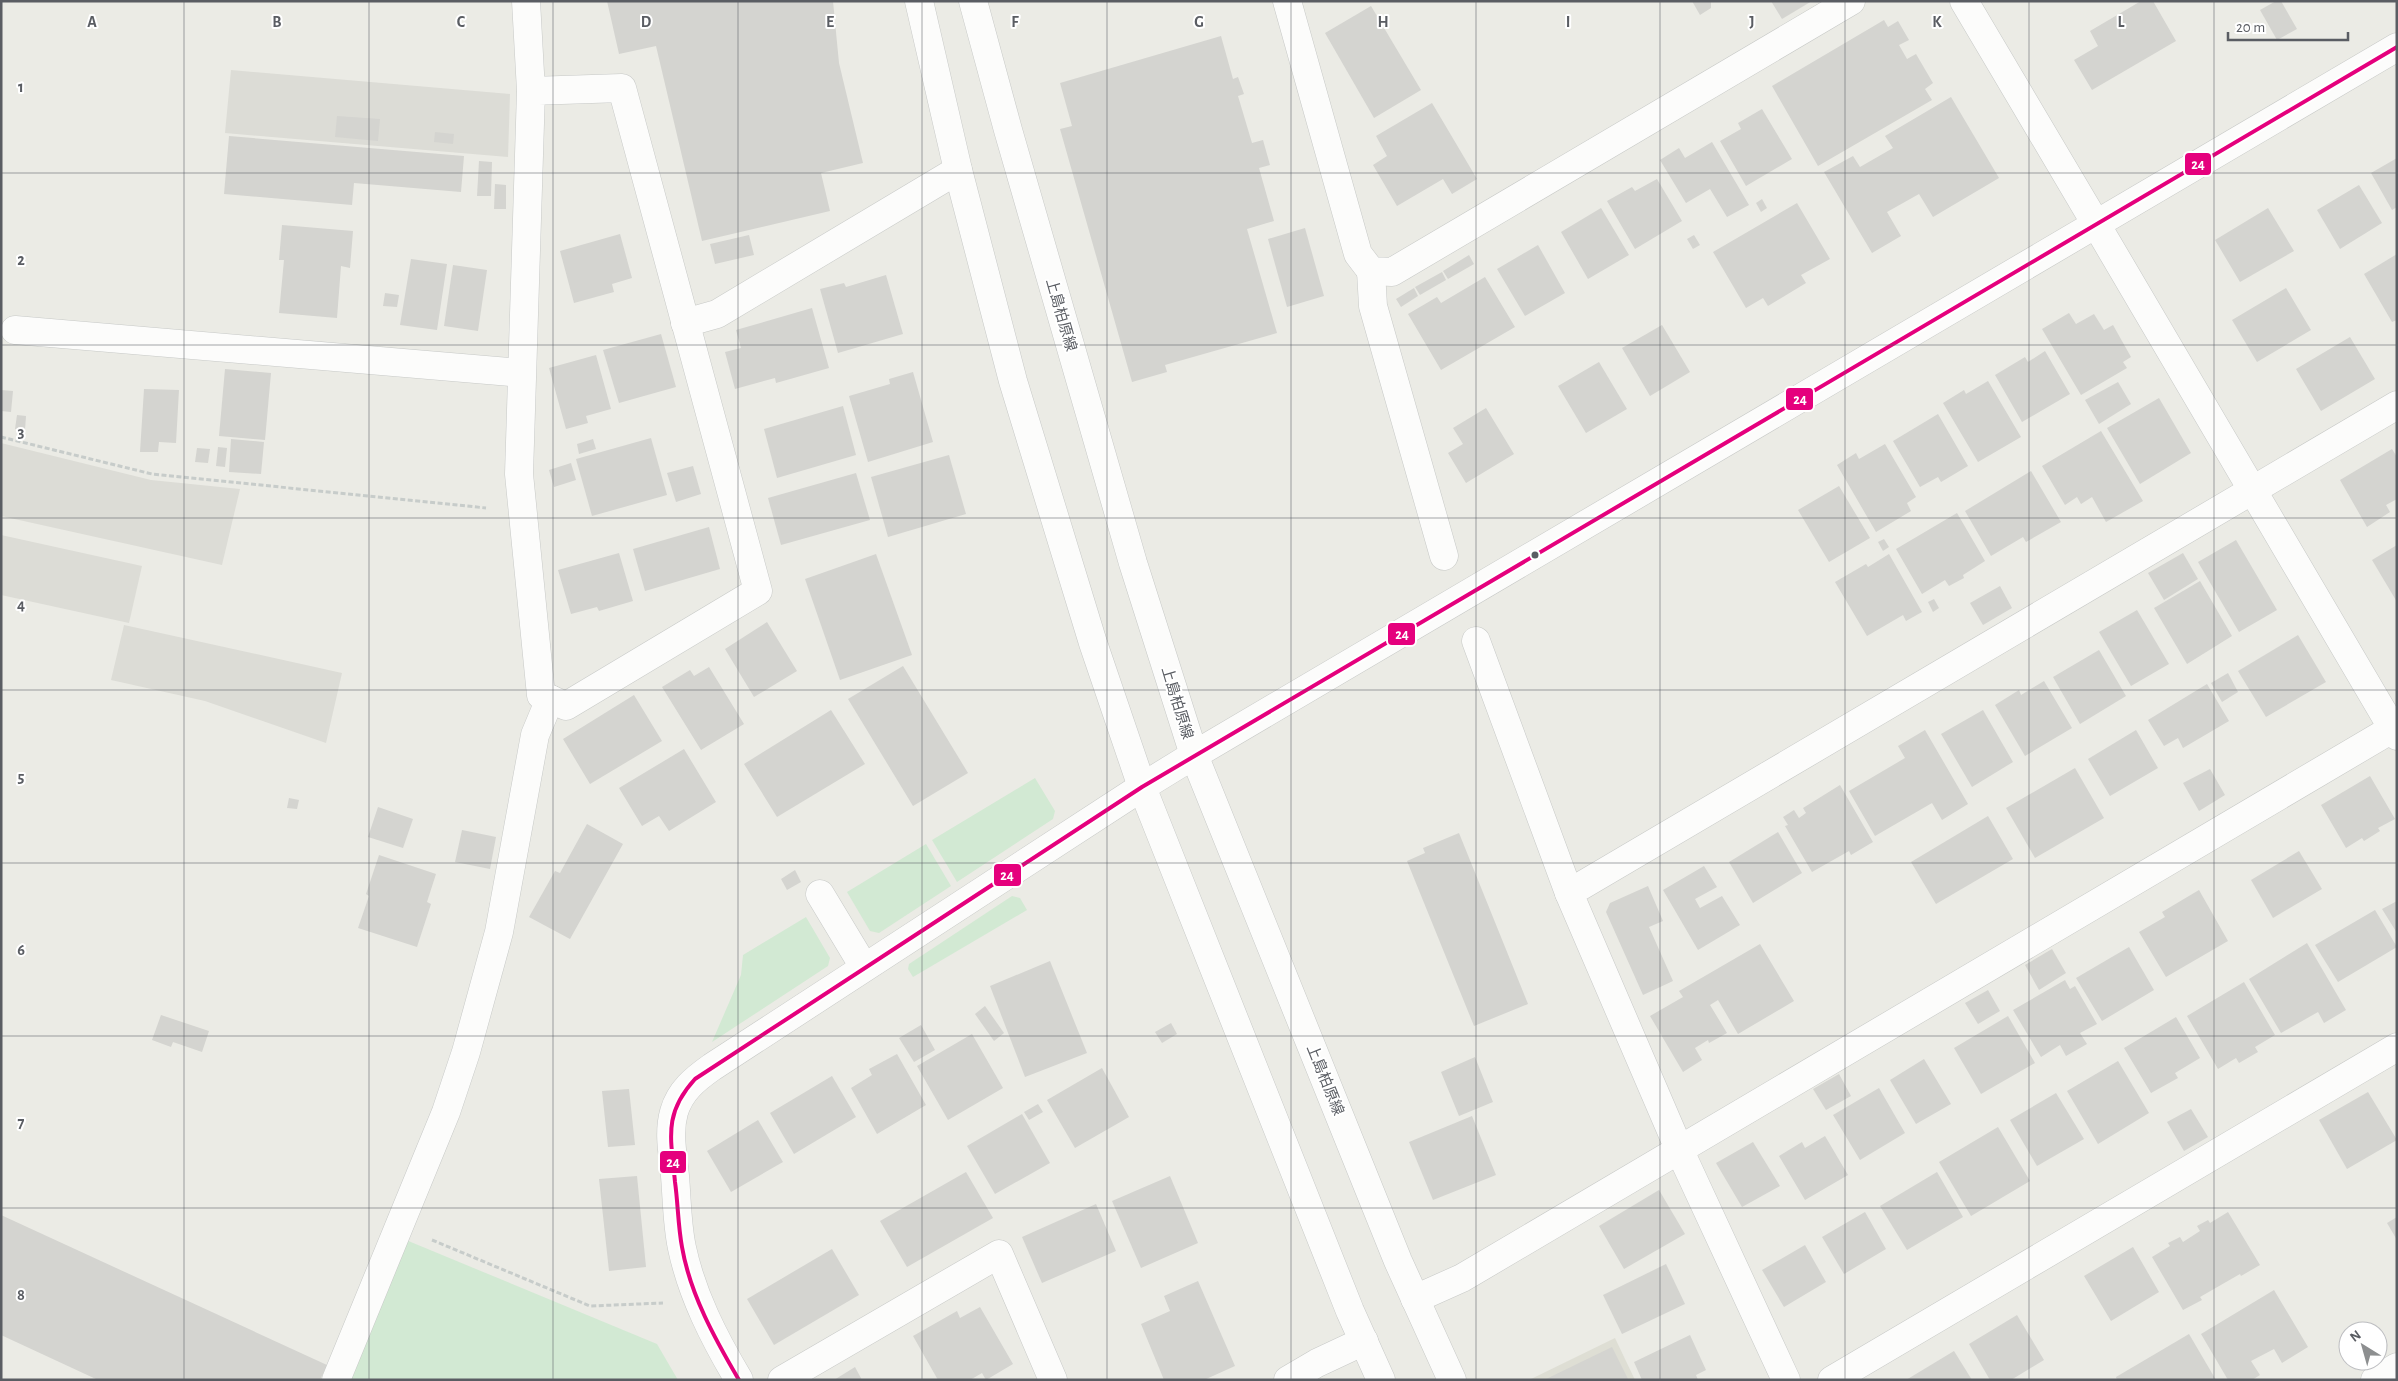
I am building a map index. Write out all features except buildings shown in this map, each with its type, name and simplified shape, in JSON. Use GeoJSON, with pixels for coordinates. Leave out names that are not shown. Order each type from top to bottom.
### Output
{"type":"FeatureCollection","features":[{"type":"Feature","properties":{"kind":"street"},"geometry":{"type":"LineString","coordinates":[[526,1],[531,91],[519,474],[541,695],[566,706],[758,591],[622,88],[531,91]]}},
{"type":"Feature","properties":{"kind":"street"},"geometry":{"type":"LineString","coordinates":[[919,1],[958,170],[996,320],[1038,469],[1093,643],[1142,786],[1346,1302],[1381,1380]]}},
{"type":"Feature","properties":{"kind":"street","name":"上島柏原線"},"geometry":{"type":"LineString","coordinates":[[973,1],[1008,130],[1133,563],[1194,756],[1415,1299],[1452,1380]]}},
{"type":"Feature","properties":{"kind":"street"},"geometry":{"type":"LineString","coordinates":[[1371,271],[1392,272],[1851,1]]}},
{"type":"Feature","properties":{"kind":"street"},"geometry":{"type":"LineString","coordinates":[[1415,1299],[1462,1278],[1679,1149],[2395,733],[1964,1]]}},
{"type":"Feature","properties":{"kind":"street"},"geometry":{"type":"LineString","coordinates":[[1289,2],[1358,254],[1371,271],[1373,306],[1444,556]]}},
{"type":"Feature","properties":{"kind":"street"},"geometry":{"type":"LineString","coordinates":[[739,1380],[706,1319],[682,1247],[670,1132],[674,1112],[682,1094],[695,1079],[1142,786],[2397,47]]}},
{"type":"Feature","properties":{"kind":"street"},"geometry":{"type":"LineString","coordinates":[[685,322],[717,314],[958,170]]}},
{"type":"Feature","properties":{"kind":"street"},"geometry":{"type":"LineString","coordinates":[[15,330],[521,373]]}},
{"type":"Feature","properties":{"kind":"street"},"geometry":{"type":"LineString","coordinates":[[1569,893],[2397,405]]}},
{"type":"Feature","properties":{"kind":"street"},"geometry":{"type":"LineString","coordinates":[[1476,641],[1569,893],[1679,1149],[1786,1380]]}},
{"type":"Feature","properties":{"kind":"street"},"geometry":{"type":"LineString","coordinates":[[336,1380],[446,1112],[479,1007],[499,932],[535,735],[550,699]]}},
{"type":"Feature","properties":{"kind":"street"},"geometry":{"type":"LineString","coordinates":[[820,894],[864,967]]}},
{"type":"Feature","properties":{"kind":"street"},"geometry":{"type":"LineString","coordinates":[[1832,1380],[2397,1047]]}},
{"type":"Feature","properties":{"kind":"street"},"geometry":{"type":"LineString","coordinates":[[782,1380],[999,1254],[1053,1380]]}},
{"type":"Feature","properties":{"kind":"street"},"geometry":{"type":"LineString","coordinates":[[1288,1380],[1318,1362],[1364,1341]]}},
{"type":"Feature","properties":{"kind":"street"},"geometry":{"type":"LineString","coordinates":[[2375,1380],[2397,1367]]}},
{"type":"Feature","properties":{"kind":"path"},"geometry":{"type":"LineString","coordinates":[[1,437],[152,474],[522,512]]}},
{"type":"Feature","properties":{"kind":"path"},"geometry":{"type":"LineString","coordinates":[[399,1227],[590,1306],[699,1302]]}},
{"type":"Feature","properties":{"kind":"shaded area"},"geometry":{"type":"Polygon","coordinates":[[[231,70],[510,94],[508,157],[225,133],[231,70]]]}},
{"type":"Feature","properties":{"kind":"shaded area"},"geometry":{"type":"Polygon","coordinates":[[[1,443],[151,480],[240,489],[222,565],[1,516],[1,443]]]}},
{"type":"Feature","properties":{"kind":"shaded area"},"geometry":{"type":"Polygon","coordinates":[[[1,535],[142,566],[129,623],[1,595],[1,535]]]}},
{"type":"Feature","properties":{"kind":"shaded area"},"geometry":{"type":"Polygon","coordinates":[[[124,625],[342,673],[326,743],[205,701],[111,680],[124,625]]]}},
{"type":"Feature","properties":{"kind":"shaded area"},"geometry":{"type":"Polygon","coordinates":[[[1615,1338],[1635,1380],[1529,1380],[1615,1338]]]}},
{"type":"Feature","properties":{"kind":"green space"},"geometry":{"type":"Polygon","coordinates":[[[1035,778],[1055,811],[1053,819],[957,882],[932,840],[1035,778]]]}},
{"type":"Feature","properties":{"kind":"green space"},"geometry":{"type":"Polygon","coordinates":[[[926,844],[951,886],[879,933],[870,931],[847,892],[926,844]]]}},
{"type":"Feature","properties":{"kind":"green space"},"geometry":{"type":"Polygon","coordinates":[[[1012,896],[1020,898],[1027,910],[913,977],[908,969],[909,964],[1012,896]]]}},
{"type":"Feature","properties":{"kind":"green space"},"geometry":{"type":"Polygon","coordinates":[[[806,917],[830,958],[828,966],[712,1042],[741,975],[743,955],[806,917]]]}},
{"type":"Feature","properties":{"kind":"green space"},"geometry":{"type":"Polygon","coordinates":[[[406,1240],[657,1344],[678,1380],[349,1380],[406,1240]]]}},
{"type":"Feature","properties":{"kind":"transit line","name":"24"},"geometry":{"type":"LineString","coordinates":[[739,1380],[721,1349],[697,1299],[686,1265],[681,1239],[671,1127],[678,1104],[695,1079],[1142,787],[2397,47]]}}]}
